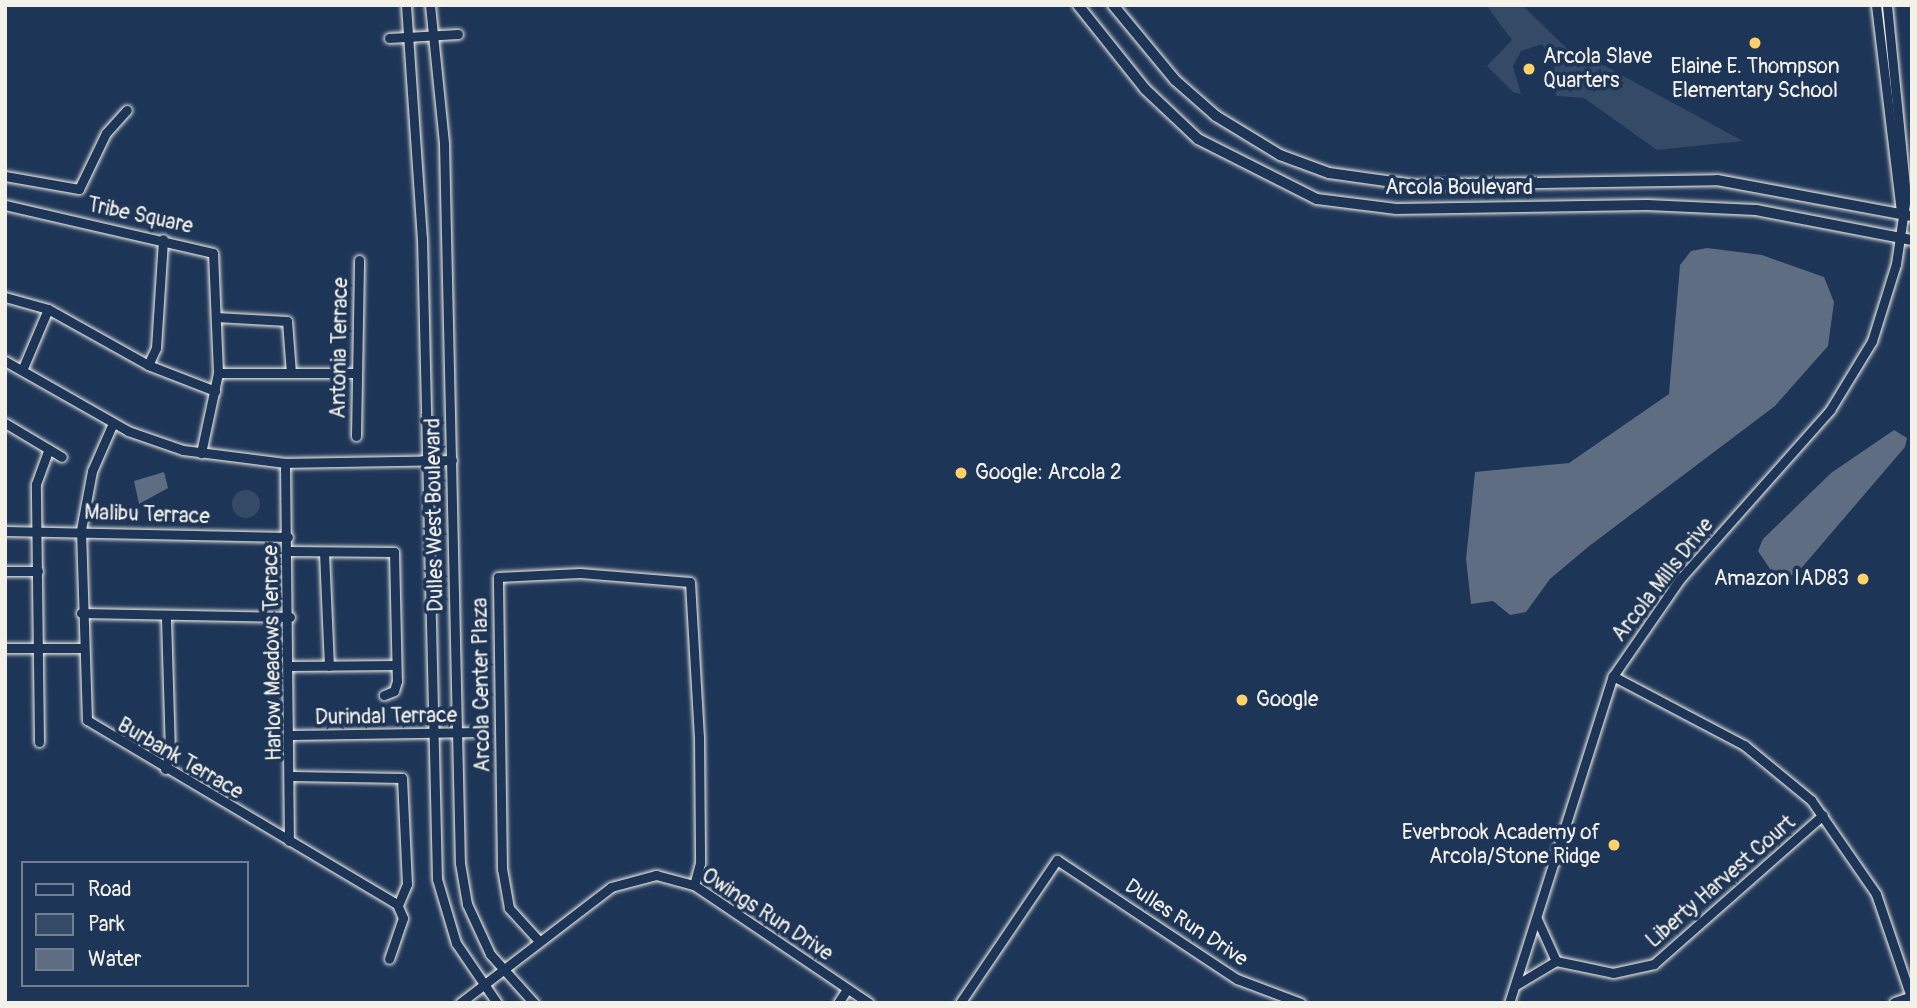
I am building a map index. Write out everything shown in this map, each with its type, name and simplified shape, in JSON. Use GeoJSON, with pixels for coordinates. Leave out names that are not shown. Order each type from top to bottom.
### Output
{"type":"FeatureCollection","features":[{"type":"Feature","properties":{"kind":"main road","name":"Arcola Boulevard"},"geometry":{"type":"LineString","coordinates":[[1078,5],[1145,89],[1198,139],[1317,199],[1396,209],[1731,209],[1912,240]]}},
{"type":"Feature","properties":{"kind":"main road","name":"Arcola Boulevard"},"geometry":{"type":"LineString","coordinates":[[1113,5],[1175,80],[1216,116],[1280,155],[1329,173],[1414,185],[1717,180],[1907,215]]}},
{"type":"Feature","properties":{"kind":"main road"},"geometry":{"type":"LineString","coordinates":[[1895,1003],[1911,999]]}},
{"type":"Feature","properties":{"kind":"street","name":"Dulles West Boulevard"},"geometry":{"type":"LineString","coordinates":[[406,5],[427,461],[437,879],[456,943],[482,986],[497,1003]]}},
{"type":"Feature","properties":{"kind":"street","name":"Dulles West Boulevard"},"geometry":{"type":"LineString","coordinates":[[430,5],[444,144],[462,882],[474,922],[502,971],[534,1003]]}},
{"type":"Feature","properties":{"kind":"street","name":"Arcola Mills Drive"},"geometry":{"type":"LineString","coordinates":[[1876,5],[1907,215]]}},
{"type":"Feature","properties":{"kind":"street","name":"Arcola Mills Drive"},"geometry":{"type":"LineString","coordinates":[[1509,1003],[1613,676],[1680,579],[1846,389],[1878,325],[1899,237],[1907,215],[1905,154],[1886,5]]}},
{"type":"Feature","properties":{"kind":"street"},"geometry":{"type":"LineString","coordinates":[[389,38],[457,34]]}},
{"type":"Feature","properties":{"kind":"street"},"geometry":{"type":"LineString","coordinates":[[5,176],[79,189],[106,132],[127,110]]}},
{"type":"Feature","properties":{"kind":"street","name":"Tribe Square"},"geometry":{"type":"LineString","coordinates":[[5,205],[163,239],[213,253],[218,373],[201,453]]}},
{"type":"Feature","properties":{"kind":"street"},"geometry":{"type":"LineString","coordinates":[[148,366],[156,348],[163,239]]}},
{"type":"Feature","properties":{"kind":"street","name":"Antonia Terrace"},"geometry":{"type":"LineString","coordinates":[[356,436],[359,260]]}},
{"type":"Feature","properties":{"kind":"street"},"geometry":{"type":"LineString","coordinates":[[5,297],[48,309],[148,366],[215,391]]}},
{"type":"Feature","properties":{"kind":"street"},"geometry":{"type":"LineString","coordinates":[[23,368],[48,309]]}},
{"type":"Feature","properties":{"kind":"street"},"geometry":{"type":"LineString","coordinates":[[216,317],[287,321],[291,373]]}},
{"type":"Feature","properties":{"kind":"street"},"geometry":{"type":"LineString","coordinates":[[5,361],[23,368],[113,423],[201,453],[285,463],[452,460]]}},
{"type":"Feature","properties":{"kind":"street"},"geometry":{"type":"LineString","coordinates":[[218,373],[355,373]]}},
{"type":"Feature","properties":{"kind":"street"},"geometry":{"type":"LineString","coordinates":[[5,423],[62,457]]}},
{"type":"Feature","properties":{"kind":"street","name":"Burbank Terrace"},"geometry":{"type":"LineString","coordinates":[[113,423],[92,471],[81,530],[82,648],[90,725],[398,905]]}},
{"type":"Feature","properties":{"kind":"street"},"geometry":{"type":"LineString","coordinates":[[39,742],[36,484],[49,449]]}},
{"type":"Feature","properties":{"kind":"street","name":"Harlow Meadows Terrace"},"geometry":{"type":"LineString","coordinates":[[285,463],[293,776],[289,842]]}},
{"type":"Feature","properties":{"kind":"street","name":"Malibu Terrace"},"geometry":{"type":"LineString","coordinates":[[5,531],[81,530],[288,537]]}},
{"type":"Feature","properties":{"kind":"street"},"geometry":{"type":"LineString","coordinates":[[289,551],[394,552],[396,687],[384,695]]}},
{"type":"Feature","properties":{"kind":"street"},"geometry":{"type":"LineString","coordinates":[[324,552],[329,666]]}},
{"type":"Feature","properties":{"kind":"street"},"geometry":{"type":"LineString","coordinates":[[5,571],[37,570]]}},
{"type":"Feature","properties":{"kind":"street","name":"Arcola Center Plaza"},"geometry":{"type":"LineString","coordinates":[[539,941],[509,908],[502,869],[498,577],[580,573],[690,582],[699,737],[700,863],[694,884]]}},
{"type":"Feature","properties":{"kind":"street"},"geometry":{"type":"LineString","coordinates":[[81,613],[290,617]]}},
{"type":"Feature","properties":{"kind":"street"},"geometry":{"type":"LineString","coordinates":[[165,769],[170,753],[166,615]]}},
{"type":"Feature","properties":{"kind":"street"},"geometry":{"type":"LineString","coordinates":[[5,648],[82,648]]}},
{"type":"Feature","properties":{"kind":"street"},"geometry":{"type":"LineString","coordinates":[[290,666],[396,665]]}},
{"type":"Feature","properties":{"kind":"street"},"geometry":{"type":"LineString","coordinates":[[1613,676],[1744,744],[1823,815],[1876,894],[1911,999]]}},
{"type":"Feature","properties":{"kind":"street","name":"Durindal Terrace"},"geometry":{"type":"LineString","coordinates":[[292,735],[480,732]]}},
{"type":"Feature","properties":{"kind":"street"},"geometry":{"type":"LineString","coordinates":[[293,776],[402,778],[407,884],[398,905],[403,918],[389,959]]}},
{"type":"Feature","properties":{"kind":"street","name":"Liberty Harvest Court"},"geometry":{"type":"LineString","coordinates":[[1556,961],[1613,973],[1654,964],[1823,815]]}},
{"type":"Feature","properties":{"kind":"street","name":"Dulles Run Drive"},"geometry":{"type":"LineString","coordinates":[[960,1003],[1057,860],[1237,979],[1301,1003]]}},
{"type":"Feature","properties":{"kind":"street","name":"Owings Run Drive"},"geometry":{"type":"LineString","coordinates":[[460,1003],[539,941],[628,878],[656,875],[694,884],[847,989],[858,1000],[869,1003]]}},
{"type":"Feature","properties":{"kind":"street"},"geometry":{"type":"LineString","coordinates":[[1514,988],[1556,961],[1537,915]]}},
{"type":"Feature","properties":{"kind":"street"},"geometry":{"type":"LineString","coordinates":[[838,1003],[847,989]]}},
{"type":"Feature","properties":{"kind":"green space"},"geometry":{"type":"Polygon","coordinates":[[[1486,5],[1522,5],[1586,67],[1603,65],[1743,141],[1657,150],[1584,98],[1556,96],[1554,63],[1542,44],[1521,51],[1513,66],[1521,94],[1513,92],[1487,66],[1512,40],[1486,5]]]}},
{"type":"Feature","properties":{"kind":"green space"},"geometry":{"type":"Polygon","coordinates":[[[246,490],[256,494],[260,504],[256,514],[246,518],[236,514],[232,504],[236,494],[246,490]]]}},
{"type":"Feature","properties":{"kind":"water"},"geometry":{"type":"Polygon","coordinates":[[[1707,248],[1762,255],[1824,277],[1834,302],[1828,346],[1775,406],[1588,547],[1550,579],[1526,612],[1510,615],[1493,601],[1471,604],[1466,559],[1475,472],[1569,463],[1669,394],[1680,265],[1691,251],[1707,248]]]}},
{"type":"Feature","properties":{"kind":"water"},"geometry":{"type":"Polygon","coordinates":[[[1894,430],[1907,438],[1905,447],[1798,572],[1786,578],[1770,569],[1758,551],[1763,539],[1831,473],[1894,430]]]}},
{"type":"Feature","properties":{"kind":"water"},"geometry":{"type":"Polygon","coordinates":[[[164,472],[168,488],[139,504],[134,481],[164,472]]]}},
{"type":"Feature","properties":{"kind":"place","name":"Elaine E. Thompson Elementary School"},"geometry":{"type":"Point","coordinates":[1755,43]}},
{"type":"Feature","properties":{"kind":"place","name":"Arcola Slave Quarters"},"geometry":{"type":"Point","coordinates":[1529,69]}},
{"type":"Feature","properties":{"kind":"place","name":"Google: Arcola 2"},"geometry":{"type":"Point","coordinates":[961,473]}},
{"type":"Feature","properties":{"kind":"place","name":"Amazon IAD83"},"geometry":{"type":"Point","coordinates":[1863,579]}},
{"type":"Feature","properties":{"kind":"place","name":"Google"},"geometry":{"type":"Point","coordinates":[1242,700]}},
{"type":"Feature","properties":{"kind":"place","name":"Everbrook Academy of Arcola/Stone Ridge"},"geometry":{"type":"Point","coordinates":[1614,845]}}]}
